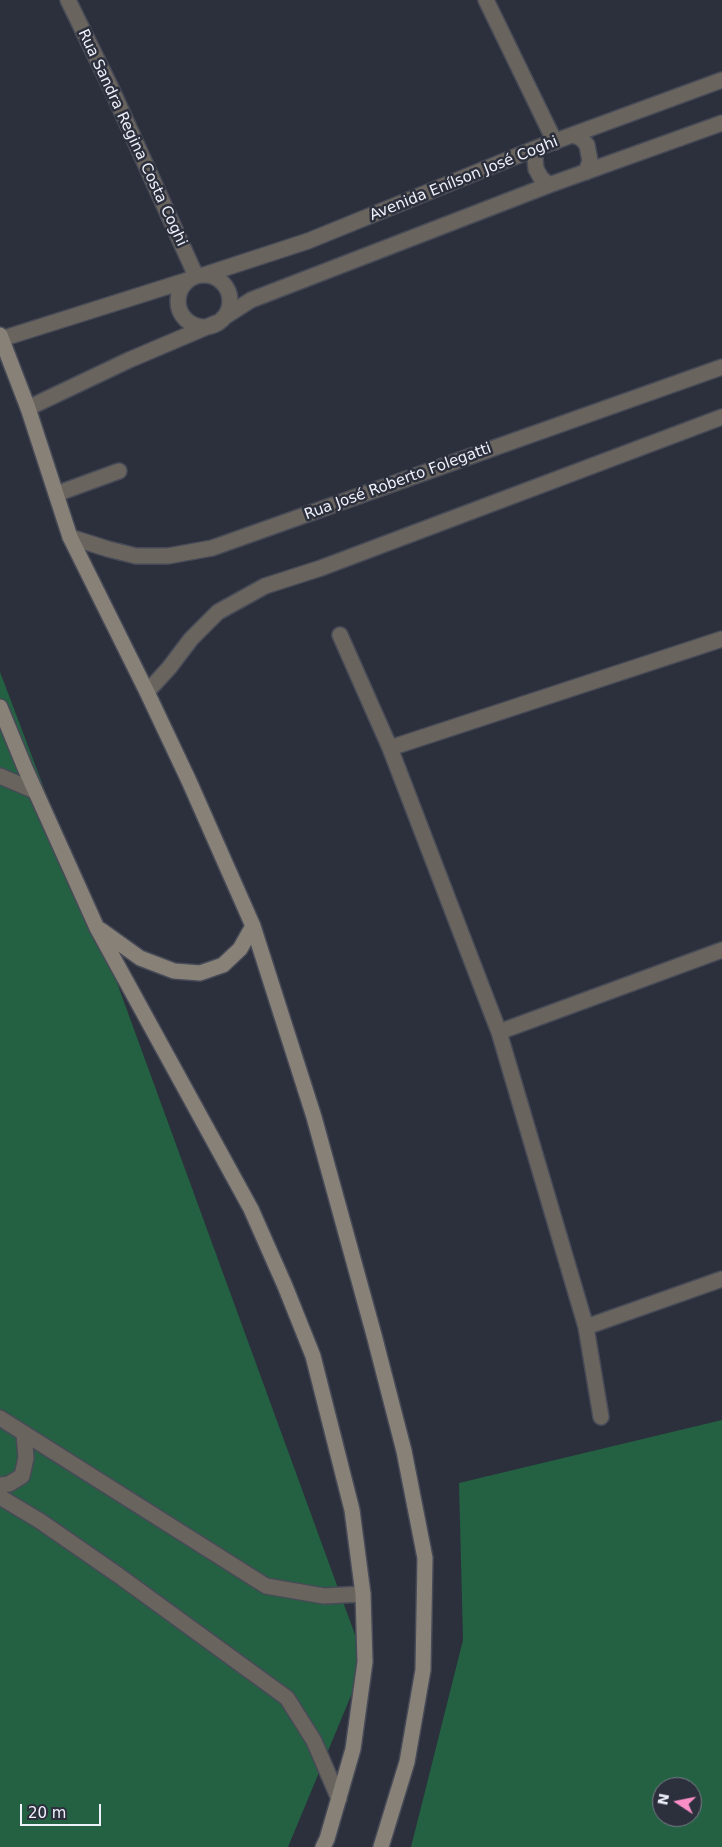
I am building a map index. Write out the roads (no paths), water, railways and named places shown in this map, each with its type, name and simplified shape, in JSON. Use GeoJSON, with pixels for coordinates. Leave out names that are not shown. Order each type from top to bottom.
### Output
{"type":"FeatureCollection","features":[{"type":"Feature","properties":{"kind":"main road"},"geometry":{"type":"LineString","coordinates":[[1,337],[28,408],[70,537],[189,781],[253,926],[314,1117],[404,1451],[425,1558],[423,1670],[407,1762],[381,1847]]}},
{"type":"Feature","properties":{"kind":"main road"},"geometry":{"type":"LineString","coordinates":[[0,707],[35,791],[97,928],[250,1209],[289,1295],[313,1356],[352,1510],[362,1594],[365,1662],[353,1749],[323,1847]]}},
{"type":"Feature","properties":{"kind":"main road"},"geometry":{"type":"LineString","coordinates":[[97,928],[140,958],[174,971],[200,973],[223,965],[240,949],[253,926]]}},
{"type":"Feature","properties":{"kind":"street","name":"Rua Sandra Regina Costa Coghi"},"geometry":{"type":"LineString","coordinates":[[68,0],[115,97],[196,277]]}},
{"type":"Feature","properties":{"kind":"street"},"geometry":{"type":"LineString","coordinates":[[486,0],[555,142]]}},
{"type":"Feature","properties":{"kind":"street","name":"Avenida Enílson José Coghi"},"geometry":{"type":"LineString","coordinates":[[1,337],[308,241],[534,149],[722,80]]}},
{"type":"Feature","properties":{"kind":"street"},"geometry":{"type":"LineString","coordinates":[[28,408],[129,360],[219,321],[228,312],[230,303],[226,287],[220,280],[196,277],[182,286],[178,303],[180,311],[185,318],[199,326],[208,326],[219,321],[251,300],[549,185],[722,123]]}},
{"type":"Feature","properties":{"kind":"street"},"geometry":{"type":"LineString","coordinates":[[574,135],[582,139],[587,145],[590,161],[586,172]]}},
{"type":"Feature","properties":{"kind":"street"},"geometry":{"type":"LineString","coordinates":[[534,149],[536,169],[541,178],[549,185]]}},
{"type":"Feature","properties":{"kind":"street","name":"Rua José Roberto Folegatti"},"geometry":{"type":"LineString","coordinates":[[70,537],[136,556],[168,556],[212,548],[722,367]]}},
{"type":"Feature","properties":{"kind":"street"},"geometry":{"type":"LineString","coordinates":[[147,692],[169,668],[191,639],[218,612],[265,586],[321,568],[722,417]]}},
{"type":"Feature","properties":{"kind":"street"},"geometry":{"type":"LineString","coordinates":[[56,494],[119,471]]}},
{"type":"Feature","properties":{"kind":"street"},"geometry":{"type":"LineString","coordinates":[[340,635],[390,748],[499,1032],[586,1327],[600,1417]]}},
{"type":"Feature","properties":{"kind":"street"},"geometry":{"type":"LineString","coordinates":[[390,748],[722,639]]}},
{"type":"Feature","properties":{"kind":"street"},"geometry":{"type":"LineString","coordinates":[[0,776],[35,791]]}},
{"type":"Feature","properties":{"kind":"street"},"geometry":{"type":"LineString","coordinates":[[499,1032],[722,950]]}},
{"type":"Feature","properties":{"kind":"street"},"geometry":{"type":"LineString","coordinates":[[586,1327],[722,1279]]}},
{"type":"Feature","properties":{"kind":"street"},"geometry":{"type":"LineString","coordinates":[[0,1418],[266,1586],[324,1596],[362,1594]]}},
{"type":"Feature","properties":{"kind":"street"},"geometry":{"type":"LineString","coordinates":[[0,1485],[9,1484],[22,1476],[26,1458],[24,1434]]}},
{"type":"Feature","properties":{"kind":"street"},"geometry":{"type":"LineString","coordinates":[[0,1497],[64,1537],[287,1698],[314,1741],[339,1799]]}}]}
